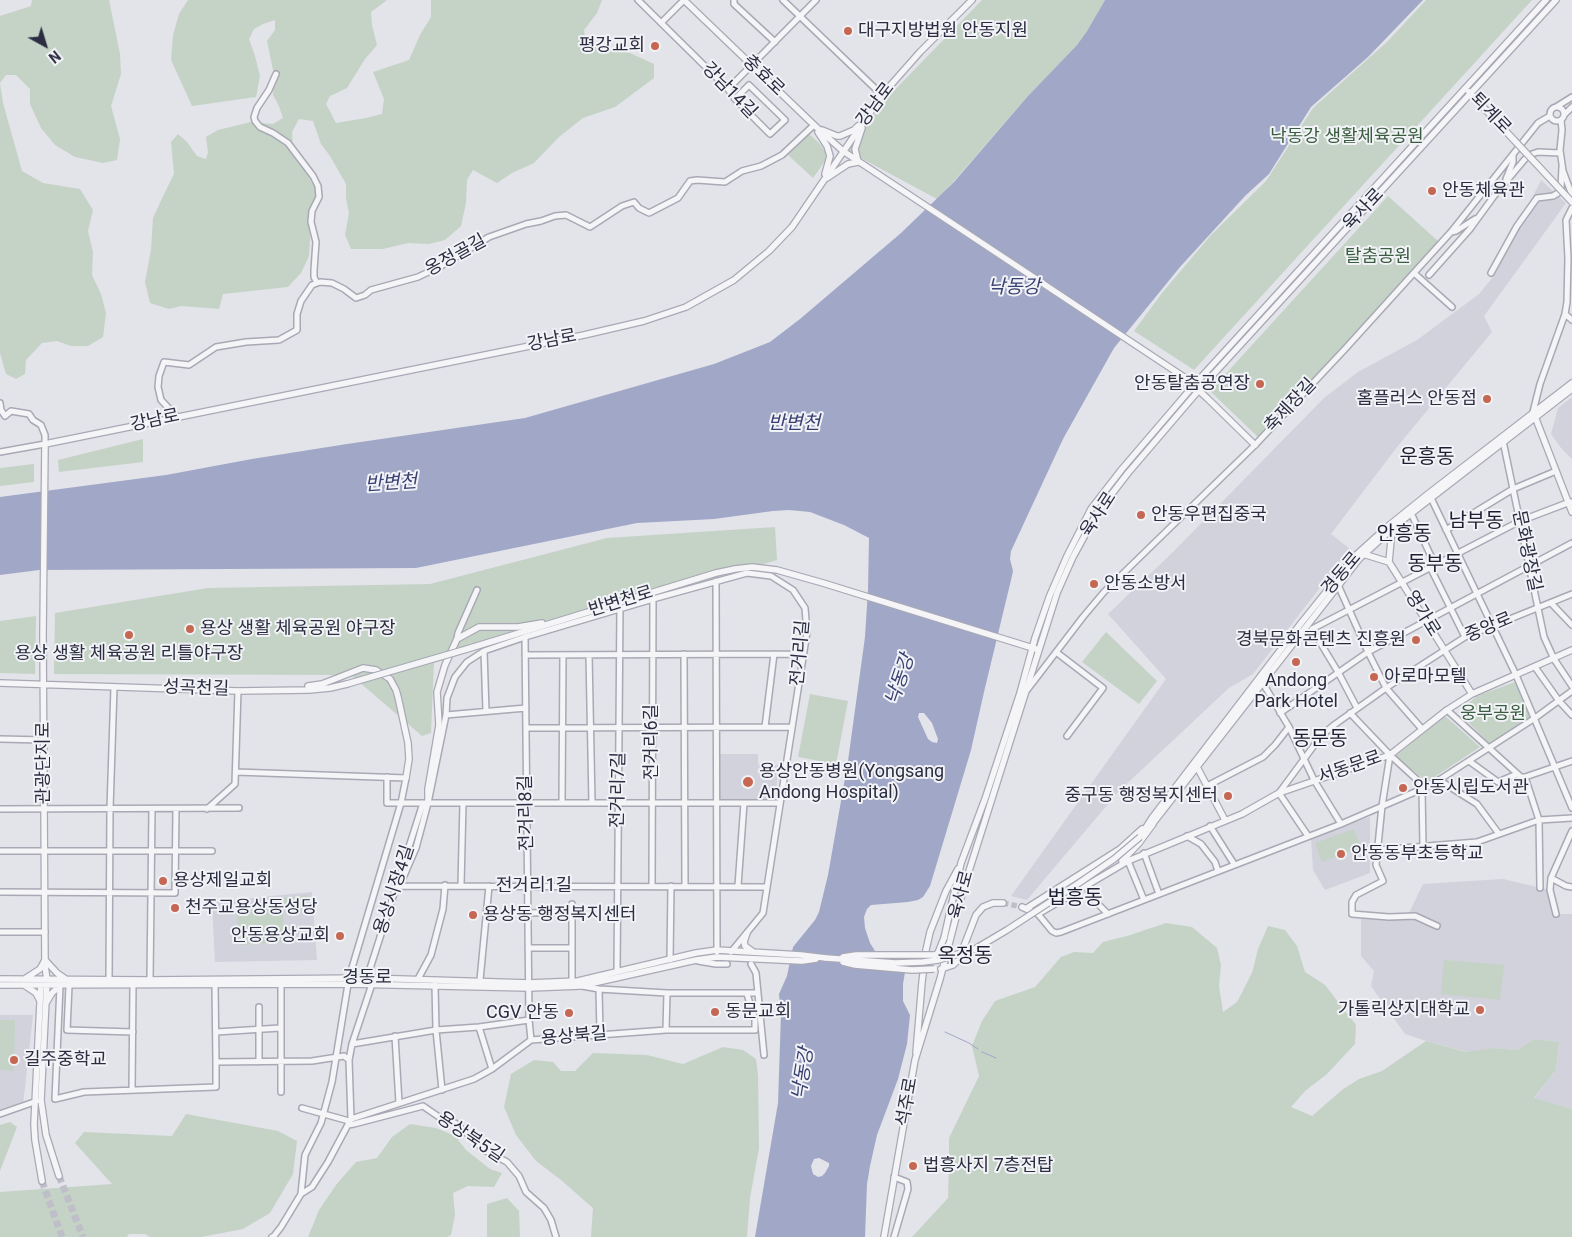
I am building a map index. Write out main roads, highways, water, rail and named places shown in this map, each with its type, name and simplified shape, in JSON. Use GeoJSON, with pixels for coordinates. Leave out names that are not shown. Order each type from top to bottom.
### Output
{"type":"FeatureCollection","features":[{"type":"Feature","properties":{"kind":"water"},"geometry":{"type":"Polygon","coordinates":[[[1105,0],[1423,0],[1368,57],[1311,107],[1269,174],[1245,196],[1180,267],[1114,348],[1063,439],[1011,551],[1010,559],[1013,571],[971,750],[930,886],[923,897],[918,900],[871,905],[864,917],[865,928],[875,951],[881,956],[903,961],[906,966],[903,1001],[910,1015],[907,1044],[898,1079],[877,1135],[870,1166],[867,1184],[865,1237],[755,1237],[778,1103],[781,1014],[779,994],[787,976],[793,947],[815,920],[819,912],[828,875],[848,761],[865,637],[869,538],[844,525],[810,512],[789,510],[714,519],[637,523],[416,568],[39,570],[0,575],[0,497],[166,475],[252,459],[525,418],[714,364],[770,342],[800,319],[901,233],[954,182],[1028,96],[1077,45],[1105,0]],[[919,713],[918,717],[928,739],[937,743],[938,739],[932,723],[924,713],[919,713]],[[819,1158],[814,1159],[811,1166],[813,1174],[818,1177],[825,1173],[829,1166],[829,1163],[819,1158]]]}},
{"type":"Feature","properties":{"kind":"waterway"},"geometry":{"type":"LineString","coordinates":[[945,1032],[978,1049]]}},
{"type":"Feature","properties":{"kind":"waterway"},"geometry":{"type":"LineString","coordinates":[[982,1052],[996,1058]]}},
{"type":"Feature","properties":{"kind":"tunnel"},"geometry":{"type":"LineString","coordinates":[[1003,903],[1022,907]]}},
{"type":"Feature","properties":{"kind":"tunnel"},"geometry":{"type":"LineString","coordinates":[[59,1176],[83,1237]]}},
{"type":"Feature","properties":{"kind":"tunnel"},"geometry":{"type":"LineString","coordinates":[[42,1181],[62,1237]]}},
{"type":"Feature","properties":{"kind":"place","name":"대구지방법원 안동지원"},"geometry":{"type":"Point","coordinates":[848,31]}},
{"type":"Feature","properties":{"kind":"place","name":"평강교회"},"geometry":{"type":"Point","coordinates":[655,46]}},
{"type":"Feature","properties":{"kind":"place","name":"안동체육관"},"geometry":{"type":"Point","coordinates":[1432,191]}},
{"type":"Feature","properties":{"kind":"place","name":"안동탈춤공연장"},"geometry":{"type":"Point","coordinates":[1260,384]}},
{"type":"Feature","properties":{"kind":"place","name":"홈플러스 안동점"},"geometry":{"type":"Point","coordinates":[1487,399]}},
{"type":"Feature","properties":{"kind":"place","name":"안동우편집중국"},"geometry":{"type":"Point","coordinates":[1141,515]}},
{"type":"Feature","properties":{"kind":"place","name":"안동소방서"},"geometry":{"type":"Point","coordinates":[1094,584]}},
{"type":"Feature","properties":{"kind":"place","name":"용상 생활 체육공원 야구장"},"geometry":{"type":"Point","coordinates":[190,629]}},
{"type":"Feature","properties":{"kind":"place","name":"용상 생활 체육공원 리틀야구장"},"geometry":{"type":"Point","coordinates":[129,635]}},
{"type":"Feature","properties":{"kind":"place","name":"경북문화콘텐츠 진흥원"},"geometry":{"type":"Point","coordinates":[1416,640]}},
{"type":"Feature","properties":{"kind":"place","name":"Andong Park Hotel"},"geometry":{"type":"Point","coordinates":[1296,662]}},
{"type":"Feature","properties":{"kind":"place","name":"아로마모텔"},"geometry":{"type":"Point","coordinates":[1374,677]}},
{"type":"Feature","properties":{"kind":"place","name":"용상안동병원(Yongsang Andong Hospital)"},"geometry":{"type":"Point","coordinates":[748,782]}},
{"type":"Feature","properties":{"kind":"place","name":"안동시립도서관"},"geometry":{"type":"Point","coordinates":[1403,788]}},
{"type":"Feature","properties":{"kind":"place","name":"중구동 행정복지센터"},"geometry":{"type":"Point","coordinates":[1228,796]}},
{"type":"Feature","properties":{"kind":"place","name":"안동동부초등학교"},"geometry":{"type":"Point","coordinates":[1341,854]}},
{"type":"Feature","properties":{"kind":"place","name":"용상제일교회"},"geometry":{"type":"Point","coordinates":[163,881]}},
{"type":"Feature","properties":{"kind":"place","name":"천주교용상동성당"},"geometry":{"type":"Point","coordinates":[175,908]}},
{"type":"Feature","properties":{"kind":"place","name":"용상동 행정복지센터"},"geometry":{"type":"Point","coordinates":[473,915]}},
{"type":"Feature","properties":{"kind":"place","name":"안동용상교회"},"geometry":{"type":"Point","coordinates":[340,936]}},
{"type":"Feature","properties":{"kind":"place","name":"가톨릭상지대학교"},"geometry":{"type":"Point","coordinates":[1480,1010]}},
{"type":"Feature","properties":{"kind":"place","name":"동문교회"},"geometry":{"type":"Point","coordinates":[715,1012]}},
{"type":"Feature","properties":{"kind":"place","name":"CGV 안동"},"geometry":{"type":"Point","coordinates":[569,1013]}},
{"type":"Feature","properties":{"kind":"place","name":"길주중학교"},"geometry":{"type":"Point","coordinates":[14,1060]}},
{"type":"Feature","properties":{"kind":"place","name":"법흥사지 7층전탑"},"geometry":{"type":"Point","coordinates":[913,1166]}},
{"type":"Feature","properties":{"kind":"district","name":"운흥동"},"geometry":{"type":"Point","coordinates":[1427,458]}},
{"type":"Feature","properties":{"kind":"district","name":"남부동"},"geometry":{"type":"Point","coordinates":[1476,522]}},
{"type":"Feature","properties":{"kind":"district","name":"안흥동"},"geometry":{"type":"Point","coordinates":[1404,535]}},
{"type":"Feature","properties":{"kind":"district","name":"동부동"},"geometry":{"type":"Point","coordinates":[1435,565]}},
{"type":"Feature","properties":{"kind":"district","name":"동문동"},"geometry":{"type":"Point","coordinates":[1320,740]}},
{"type":"Feature","properties":{"kind":"district","name":"법흥동"},"geometry":{"type":"Point","coordinates":[1075,899]}},
{"type":"Feature","properties":{"kind":"district","name":"옥정동"},"geometry":{"type":"Point","coordinates":[965,957]}},
{"type":"Feature","properties":{"kind":"park label","name":"낙동강 생활체육공원"},"geometry":{"type":"Point","coordinates":[1347,137]}},
{"type":"Feature","properties":{"kind":"park label","name":"탈춤공원"},"geometry":{"type":"Point","coordinates":[1378,257]}},
{"type":"Feature","properties":{"kind":"park label","name":"웅부공원"},"geometry":{"type":"Point","coordinates":[1493,714]}},
{"type":"Feature","properties":{"kind":"water label","name":"낙동강"},"geometry":{"type":"Point","coordinates":[1014,288]}},
{"type":"Feature","properties":{"kind":"water label","name":"반변천"},"geometry":{"type":"Point","coordinates":[794,424]}},
{"type":"Feature","properties":{"kind":"water label","name":"반변천"},"geometry":{"type":"Point","coordinates":[391,484]}},
{"type":"Feature","properties":{"kind":"water label","name":"낙동강"},"geometry":{"type":"Point","coordinates":[901,680]}},
{"type":"Feature","properties":{"kind":"water label","name":"낙동강"},"geometry":{"type":"Point","coordinates":[804,1074]}}]}
